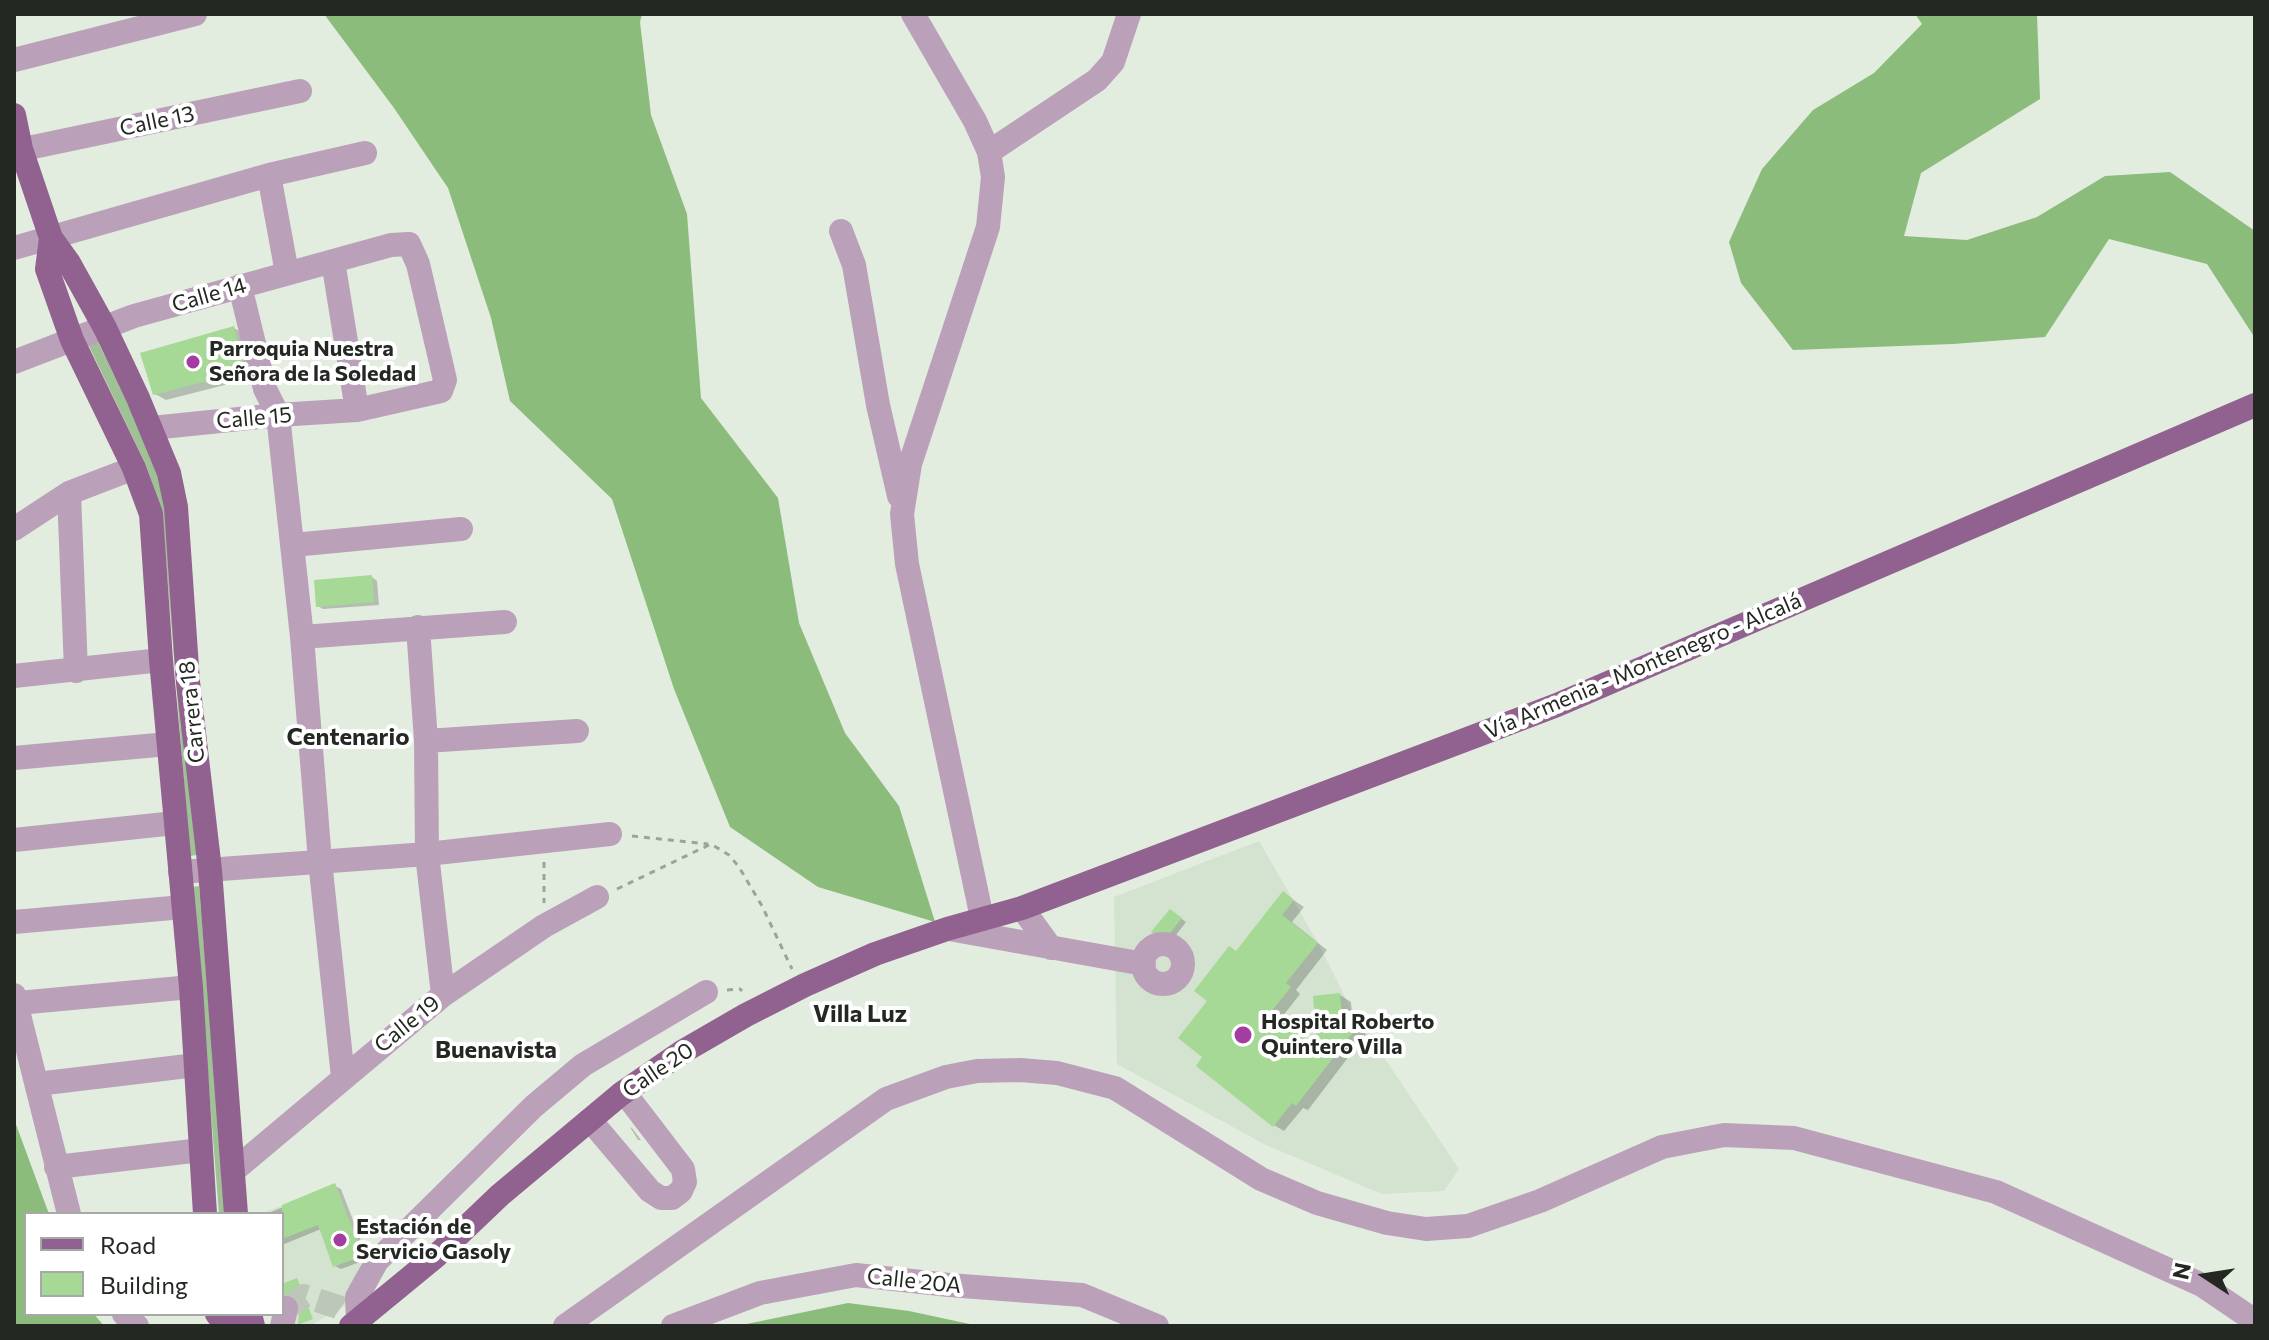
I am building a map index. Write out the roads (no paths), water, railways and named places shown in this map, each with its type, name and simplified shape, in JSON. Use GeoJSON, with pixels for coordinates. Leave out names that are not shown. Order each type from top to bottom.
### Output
{"type":"FeatureCollection","features":[{"type":"Feature","properties":{"kind":"main road","name":"Carrera 18"},"geometry":{"type":"LineString","coordinates":[[14,115],[18,150],[51,238],[69,263],[105,328],[152,428],[169,473],[176,507],[188,682],[210,870],[236,1212]]}},
{"type":"Feature","properties":{"kind":"main road","name":"Carrera 18"},"geometry":{"type":"LineString","coordinates":[[51,238],[47,269],[72,340],[134,468],[151,514],[168,744],[191,987],[205,1212]]}},
{"type":"Feature","properties":{"kind":"main road","name":"Vía Armenia - Montenegro - Alcalá"},"geometry":{"type":"LineString","coordinates":[[1022,908],[1557,705],[2255,405]]}},
{"type":"Feature","properties":{"kind":"main road","name":"Calle 20"},"geometry":{"type":"LineString","coordinates":[[354,1324],[435,1257],[500,1195],[624,1092],[695,1045],[805,985],[875,954],[982,918],[1022,908]]}},
{"type":"Feature","properties":{"kind":"street"},"geometry":{"type":"LineString","coordinates":[[14,60],[195,14]]}},
{"type":"Feature","properties":{"kind":"street"},"geometry":{"type":"LineString","coordinates":[[902,514],[910,464],[988,227],[993,177],[989,152],[975,121],[913,14]]}},
{"type":"Feature","properties":{"kind":"street"},"geometry":{"type":"LineString","coordinates":[[989,152],[1097,80],[1113,62],[1129,14]]}},
{"type":"Feature","properties":{"kind":"street","name":"Calle 13"},"geometry":{"type":"LineString","coordinates":[[18,150],[300,91]]}},
{"type":"Feature","properties":{"kind":"street"},"geometry":{"type":"LineString","coordinates":[[14,248],[269,175],[365,153]]}},
{"type":"Feature","properties":{"kind":"street"},"geometry":{"type":"LineString","coordinates":[[269,175],[287,273]]}},
{"type":"Feature","properties":{"kind":"street"},"geometry":{"type":"LineString","coordinates":[[841,231],[854,265],[878,405],[902,514],[907,564],[982,918]]}},
{"type":"Feature","properties":{"kind":"street","name":"Calle 14"},"geometry":{"type":"LineString","coordinates":[[14,362],[134,316],[391,245],[409,244]]}},
{"type":"Feature","properties":{"kind":"street","name":"Calle 15"},"geometry":{"type":"LineString","coordinates":[[152,428],[357,410],[441,391],[445,380],[418,264],[409,244]]}},
{"type":"Feature","properties":{"kind":"street"},"geometry":{"type":"LineString","coordinates":[[333,261],[357,410]]}},
{"type":"Feature","properties":{"kind":"street"},"geometry":{"type":"LineString","coordinates":[[240,286],[265,389],[278,415],[343,1077]]}},
{"type":"Feature","properties":{"kind":"street"},"geometry":{"type":"LineString","coordinates":[[14,529],[69,493],[134,468]]}},
{"type":"Feature","properties":{"kind":"street"},"geometry":{"type":"LineString","coordinates":[[69,493],[76,671]]}},
{"type":"Feature","properties":{"kind":"street"},"geometry":{"type":"LineString","coordinates":[[293,545],[461,529]]}},
{"type":"Feature","properties":{"kind":"street"},"geometry":{"type":"LineString","coordinates":[[302,637],[505,622]]}},
{"type":"Feature","properties":{"kind":"street"},"geometry":{"type":"LineString","coordinates":[[418,627],[426,741],[427,854],[443,995]]}},
{"type":"Feature","properties":{"kind":"street"},"geometry":{"type":"LineString","coordinates":[[14,676],[161,660]]}},
{"type":"Feature","properties":{"kind":"street"},"geometry":{"type":"LineString","coordinates":[[426,741],[577,731]]}},
{"type":"Feature","properties":{"kind":"street"},"geometry":{"type":"LineString","coordinates":[[14,758],[168,744]]}},
{"type":"Feature","properties":{"kind":"street"},"geometry":{"type":"LineString","coordinates":[[14,840],[175,823]]}},
{"type":"Feature","properties":{"kind":"street"},"geometry":{"type":"LineString","coordinates":[[180,872],[427,854],[610,834]]}},
{"type":"Feature","properties":{"kind":"street","name":"Calle 19"},"geometry":{"type":"LineString","coordinates":[[232,1172],[443,995],[544,926],[597,897]]}},
{"type":"Feature","properties":{"kind":"street"},"geometry":{"type":"LineString","coordinates":[[14,922],[183,907]]}},
{"type":"Feature","properties":{"kind":"street"},"geometry":{"type":"LineString","coordinates":[[1022,908],[1051,948]]}},
{"type":"Feature","properties":{"kind":"street"},"geometry":{"type":"LineString","coordinates":[[947,929],[1144,964]]}},
{"type":"Feature","properties":{"kind":"street"},"geometry":{"type":"LineString","coordinates":[[68,1212],[16,999],[191,987]]}},
{"type":"Feature","properties":{"kind":"street"},"geometry":{"type":"LineString","coordinates":[[354,1324],[357,1297],[377,1261],[534,1106],[583,1065],[706,992]]}},
{"type":"Feature","properties":{"kind":"street"},"geometry":{"type":"LineString","coordinates":[[37,1084],[196,1065]]}},
{"type":"Feature","properties":{"kind":"street"},"geometry":{"type":"LineString","coordinates":[[565,1326],[886,1099],[946,1077],[977,1071],[1020,1070],[1057,1073],[1115,1088],[1261,1179],[1317,1203],[1387,1223],[1426,1229],[1468,1226],[1540,1201],[1662,1147],[1724,1135],[1794,1138],[1996,1192],[2202,1285],[2255,1321]]}},
{"type":"Feature","properties":{"kind":"street"},"geometry":{"type":"LineString","coordinates":[[590,1120],[650,1191],[661,1198],[672,1198],[681,1191],[685,1182],[683,1169],[624,1092]]}},
{"type":"Feature","properties":{"kind":"street"},"geometry":{"type":"LineString","coordinates":[[56,1167],[201,1150]]}},
{"type":"Feature","properties":{"kind":"street","name":"Calle 20A"},"geometry":{"type":"LineString","coordinates":[[673,1326],[760,1293],[856,1275],[1082,1295],[1157,1326]]}},
{"type":"Feature","properties":{"kind":"tunnel"},"geometry":{"type":"LineString","coordinates":[[286,1308],[304,1296],[338,1307],[358,1321]]}},
{"type":"Feature","properties":{"kind":"place","name":"Parroquia Nuestra Señora de la Soledad"},"geometry":{"type":"Point","coordinates":[193,362]}},
{"type":"Feature","properties":{"kind":"place","name":"Hospital Roberto Quintero Villa"},"geometry":{"type":"Point","coordinates":[1243,1035]}},
{"type":"Feature","properties":{"kind":"place","name":"Estación de Servicio Gasoly"},"geometry":{"type":"Point","coordinates":[340,1240]}},
{"type":"Feature","properties":{"kind":"district","name":"Centenario"},"geometry":{"type":"Point","coordinates":[348,737]}},
{"type":"Feature","properties":{"kind":"district","name":"Villa Luz"},"geometry":{"type":"Point","coordinates":[860,1014]}},
{"type":"Feature","properties":{"kind":"district","name":"Buenavista"},"geometry":{"type":"Point","coordinates":[496,1050]}}]}
